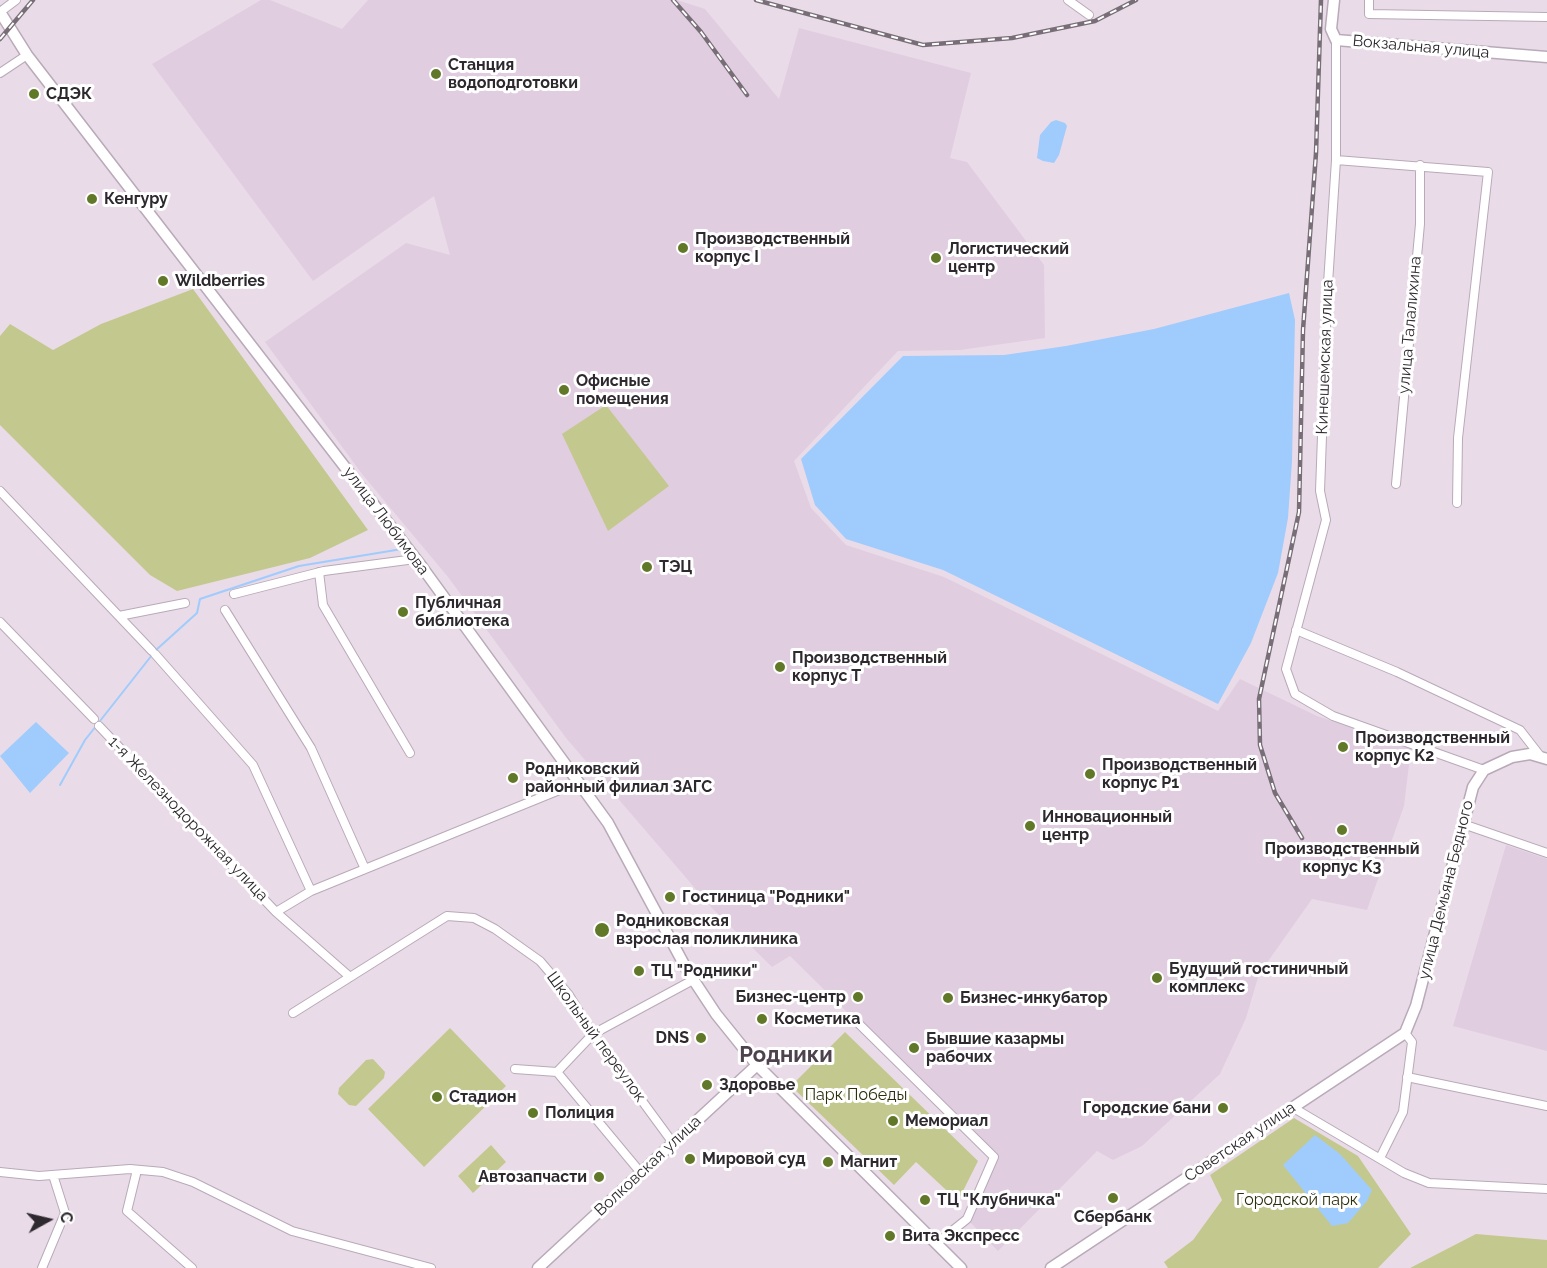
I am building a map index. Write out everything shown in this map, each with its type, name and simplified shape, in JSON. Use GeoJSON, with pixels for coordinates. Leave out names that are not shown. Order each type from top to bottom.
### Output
{"type":"FeatureCollection","features":[{"type":"Feature","properties":{"kind":"main road","name":"Вокзальная улица"},"geometry":{"type":"LineString","coordinates":[[1334,0],[1331,29],[1336,40],[1547,57]]}},
{"type":"Feature","properties":{"kind":"main road","name":"улица Любимова"},"geometry":{"type":"LineString","coordinates":[[0,12],[10,24],[27,55],[410,552],[609,823],[693,980],[716,1014],[758,1065]]}},
{"type":"Feature","properties":{"kind":"main road"},"geometry":{"type":"LineString","coordinates":[[1484,771],[1512,757],[1530,754],[1544,758]]}},
{"type":"Feature","properties":{"kind":"main road","name":"улица Демьяна Бедного"},"geometry":{"type":"LineString","coordinates":[[1406,1033],[1416,1006],[1473,787],[1484,771]]}},
{"type":"Feature","properties":{"kind":"main road","name":"Советская улица"},"geometry":{"type":"LineString","coordinates":[[1051,1268],[1406,1033]]}},
{"type":"Feature","properties":{"kind":"main road"},"geometry":{"type":"LineString","coordinates":[[758,1065],[962,1268]]}},
{"type":"Feature","properties":{"kind":"main road","name":"Волковская улица"},"geometry":{"type":"LineString","coordinates":[[538,1268],[758,1065]]}},
{"type":"Feature","properties":{"kind":"street"},"geometry":{"type":"LineString","coordinates":[[0,12],[16,0]]}},
{"type":"Feature","properties":{"kind":"street"},"geometry":{"type":"LineString","coordinates":[[1068,0],[1089,15]]}},
{"type":"Feature","properties":{"kind":"street"},"geometry":{"type":"LineString","coordinates":[[1370,0],[1369,14],[1547,17]]}},
{"type":"Feature","properties":{"kind":"street","name":"Кинешемская улица"},"geometry":{"type":"LineString","coordinates":[[1336,40],[1336,160],[1327,299],[1321,480],[1326,520],[1286,669],[1294,694],[1333,716],[1484,771]]}},
{"type":"Feature","properties":{"kind":"street"},"geometry":{"type":"LineString","coordinates":[[0,73],[27,55]]}},
{"type":"Feature","properties":{"kind":"street"},"geometry":{"type":"LineString","coordinates":[[1336,160],[1488,172],[1458,438],[1457,503]]}},
{"type":"Feature","properties":{"kind":"street","name":"улица Талалихина"},"geometry":{"type":"LineString","coordinates":[[1396,484],[1420,224],[1420,165]]}},
{"type":"Feature","properties":{"kind":"street"},"geometry":{"type":"LineString","coordinates":[[0,491],[154,653],[253,765],[311,891]]}},
{"type":"Feature","properties":{"kind":"street"},"geometry":{"type":"LineString","coordinates":[[234,594],[410,552]]}},
{"type":"Feature","properties":{"kind":"street"},"geometry":{"type":"LineString","coordinates":[[319,572],[323,605],[410,753]]}},
{"type":"Feature","properties":{"kind":"street"},"geometry":{"type":"LineString","coordinates":[[119,616],[185,603]]}},
{"type":"Feature","properties":{"kind":"street"},"geometry":{"type":"LineString","coordinates":[[225,610],[311,747],[365,869]]}},
{"type":"Feature","properties":{"kind":"street","name":"1-я Железнодорожная улица"},"geometry":{"type":"LineString","coordinates":[[0,622],[276,912],[350,976]]}},
{"type":"Feature","properties":{"kind":"street"},"geometry":{"type":"LineString","coordinates":[[1296,630],[1397,672],[1520,730],[1544,758]]}},
{"type":"Feature","properties":{"kind":"street"},"geometry":{"type":"LineString","coordinates":[[276,912],[311,891],[579,783]]}},
{"type":"Feature","properties":{"kind":"street"},"geometry":{"type":"LineString","coordinates":[[1463,824],[1547,853]]}},
{"type":"Feature","properties":{"kind":"street","name":"Школьный переулок"},"geometry":{"type":"LineString","coordinates":[[293,1013],[447,916],[474,918],[495,929],[540,961],[569,995],[594,1034],[673,1143]]}},
{"type":"Feature","properties":{"kind":"street"},"geometry":{"type":"LineString","coordinates":[[557,1072],[594,1034],[693,980]]}},
{"type":"Feature","properties":{"kind":"street"},"geometry":{"type":"LineString","coordinates":[[855,1020],[994,1157],[967,1220],[937,1243]]}},
{"type":"Feature","properties":{"kind":"street"},"geometry":{"type":"LineString","coordinates":[[1380,1158],[1402,1112],[1412,1042],[1406,1033]]}},
{"type":"Feature","properties":{"kind":"street"},"geometry":{"type":"LineString","coordinates":[[515,1069],[557,1072],[641,1173]]}},
{"type":"Feature","properties":{"kind":"street"},"geometry":{"type":"LineString","coordinates":[[1407,1077],[1547,1106]]}},
{"type":"Feature","properties":{"kind":"street"},"geometry":{"type":"LineString","coordinates":[[1292,1107],[1404,1173],[1429,1183],[1547,1189]]}},
{"type":"Feature","properties":{"kind":"street"},"geometry":{"type":"LineString","coordinates":[[134,1169],[127,1211],[192,1268]]}},
{"type":"Feature","properties":{"kind":"street"},"geometry":{"type":"LineString","coordinates":[[0,1172],[18,1175],[53,1175],[134,1169],[163,1172],[193,1182],[292,1231],[432,1268]]}},
{"type":"Feature","properties":{"kind":"street"},"geometry":{"type":"LineString","coordinates":[[42,1268],[65,1213],[53,1175]]}},
{"type":"Feature","properties":{"kind":"shaded area"},"geometry":{"type":"Polygon","coordinates":[[[261,0],[270,0],[342,29],[368,0],[677,0],[705,9],[779,99],[799,28],[971,73],[950,158],[967,162],[1044,265],[1045,338],[960,350],[898,351],[794,461],[811,508],[846,545],[944,577],[1218,711],[1240,679],[1317,716],[1411,748],[1404,806],[1367,910],[1312,899],[1259,974],[1246,1018],[1220,1074],[1142,1146],[1113,1160],[1097,1151],[998,1251],[967,1219],[994,1157],[790,956],[772,967],[712,908],[566,738],[448,577],[362,474],[265,342],[406,243],[450,255],[434,196],[313,281],[152,64],[261,0]]]}},
{"type":"Feature","properties":{"kind":"shaded area"},"geometry":{"type":"Polygon","coordinates":[[[1506,845],[1547,859],[1547,1051],[1453,1026],[1506,845]]]}},
{"type":"Feature","properties":{"kind":"green space"},"geometry":{"type":"Polygon","coordinates":[[[193,289],[368,530],[310,558],[177,591],[150,575],[0,425],[0,336],[10,324],[53,350],[101,324],[193,289]]]}},
{"type":"Feature","properties":{"kind":"green space"},"geometry":{"type":"Polygon","coordinates":[[[606,405],[669,486],[608,531],[562,434],[606,405]]]}},
{"type":"Feature","properties":{"kind":"green space","name":"Стадион"},"geometry":{"type":"Polygon","coordinates":[[[450,1028],[506,1086],[424,1167],[368,1109],[450,1028]]]}},
{"type":"Feature","properties":{"kind":"green space","name":"Парк Победы"},"geometry":{"type":"Polygon","coordinates":[[[845,1032],[978,1161],[958,1201],[916,1162],[894,1185],[791,1086],[845,1032]]]}},
{"type":"Feature","properties":{"kind":"green space"},"geometry":{"type":"Polygon","coordinates":[[[373,1059],[385,1072],[384,1078],[356,1106],[349,1105],[338,1094],[339,1088],[366,1060],[373,1059]]]}},
{"type":"Feature","properties":{"kind":"green space","name":"Городской парк"},"geometry":{"type":"Polygon","coordinates":[[[1294,1118],[1358,1156],[1411,1234],[1378,1268],[1168,1268],[1164,1262],[1193,1240],[1222,1200],[1210,1175],[1294,1118]]]}},
{"type":"Feature","properties":{"kind":"green space"},"geometry":{"type":"Polygon","coordinates":[[[491,1145],[506,1162],[473,1193],[458,1176],[491,1145]]]}},
{"type":"Feature","properties":{"kind":"green space"},"geometry":{"type":"Polygon","coordinates":[[[1476,1234],[1547,1240],[1547,1268],[1410,1268],[1476,1234]]]}},
{"type":"Feature","properties":{"kind":"water"},"geometry":{"type":"Polygon","coordinates":[[[1056,120],[1067,126],[1059,155],[1054,163],[1037,158],[1040,135],[1051,122],[1056,120]]]}},
{"type":"Feature","properties":{"kind":"water"},"geometry":{"type":"Polygon","coordinates":[[[1289,293],[1295,320],[1292,461],[1288,518],[1278,573],[1251,643],[1218,704],[943,570],[846,539],[815,505],[801,459],[903,356],[1004,355],[1066,346],[1154,329],[1289,293]]]}},
{"type":"Feature","properties":{"kind":"water"},"geometry":{"type":"Polygon","coordinates":[[[36,722],[69,753],[30,793],[0,756],[36,722]]]}},
{"type":"Feature","properties":{"kind":"water"},"geometry":{"type":"Polygon","coordinates":[[[1315,1135],[1340,1154],[1372,1190],[1367,1201],[1348,1223],[1332,1226],[1283,1165],[1315,1135]]]}},
{"type":"Feature","properties":{"kind":"waterway"},"geometry":{"type":"LineString","coordinates":[[156,650],[197,613],[200,599],[299,566],[402,549]]}},
{"type":"Feature","properties":{"kind":"waterway"},"geometry":{"type":"LineString","coordinates":[[60,785],[85,740],[152,655]]}},
{"type":"Feature","properties":{"kind":"railway"},"geometry":{"type":"LineString","coordinates":[[0,39],[33,0]]}},
{"type":"Feature","properties":{"kind":"railway"},"geometry":{"type":"LineString","coordinates":[[673,0],[701,32],[747,95]]}},
{"type":"Feature","properties":{"kind":"railway"},"geometry":{"type":"LineString","coordinates":[[756,0],[923,45],[1012,38],[1095,21],[1136,0]]}},
{"type":"Feature","properties":{"kind":"railway"},"geometry":{"type":"LineString","coordinates":[[1302,838],[1275,793],[1260,745],[1259,699],[1299,512],[1303,330],[1316,153],[1321,0]]}},
{"type":"Feature","properties":{"kind":"place","name":"Станция водоподготовки"},"geometry":{"type":"Point","coordinates":[436,74]}},
{"type":"Feature","properties":{"kind":"place","name":"СДЭК"},"geometry":{"type":"Point","coordinates":[34,94]}},
{"type":"Feature","properties":{"kind":"place","name":"Кенгуру"},"geometry":{"type":"Point","coordinates":[92,199]}},
{"type":"Feature","properties":{"kind":"place","name":"Производственный корпус I"},"geometry":{"type":"Point","coordinates":[683,248]}},
{"type":"Feature","properties":{"kind":"place","name":"Логистический центр"},"geometry":{"type":"Point","coordinates":[936,258]}},
{"type":"Feature","properties":{"kind":"place","name":"Wildberries"},"geometry":{"type":"Point","coordinates":[163,281]}},
{"type":"Feature","properties":{"kind":"place","name":"Офисные помещения"},"geometry":{"type":"Point","coordinates":[564,390]}},
{"type":"Feature","properties":{"kind":"place","name":"ТЭЦ"},"geometry":{"type":"Point","coordinates":[647,567]}},
{"type":"Feature","properties":{"kind":"place","name":"Публичная библиотека"},"geometry":{"type":"Point","coordinates":[403,612]}},
{"type":"Feature","properties":{"kind":"place","name":"Производственный корпус T"},"geometry":{"type":"Point","coordinates":[780,667]}},
{"type":"Feature","properties":{"kind":"place","name":"Производственный корпус K2"},"geometry":{"type":"Point","coordinates":[1343,747]}},
{"type":"Feature","properties":{"kind":"place","name":"Производственный корпус P1"},"geometry":{"type":"Point","coordinates":[1090,774]}},
{"type":"Feature","properties":{"kind":"place","name":"Родниковский районный филиал ЗАГС"},"geometry":{"type":"Point","coordinates":[513,778]}},
{"type":"Feature","properties":{"kind":"place","name":"Инновационный центр"},"geometry":{"type":"Point","coordinates":[1030,826]}},
{"type":"Feature","properties":{"kind":"place","name":"Производственный корпус K3"},"geometry":{"type":"Point","coordinates":[1342,830]}},
{"type":"Feature","properties":{"kind":"place","name":"Гостиница \"Родники\""},"geometry":{"type":"Point","coordinates":[670,897]}},
{"type":"Feature","properties":{"kind":"place","name":"Родниковская взрослая поликлиника"},"geometry":{"type":"Point","coordinates":[602,930]}},
{"type":"Feature","properties":{"kind":"place","name":"ТЦ \"Родники\""},"geometry":{"type":"Point","coordinates":[639,971]}},
{"type":"Feature","properties":{"kind":"place","name":"Будущий гостиничный комплекс"},"geometry":{"type":"Point","coordinates":[1157,978]}},
{"type":"Feature","properties":{"kind":"place","name":"Бизнес-центр"},"geometry":{"type":"Point","coordinates":[858,997]}},
{"type":"Feature","properties":{"kind":"place","name":"Бизнес-инкубатор"},"geometry":{"type":"Point","coordinates":[948,998]}},
{"type":"Feature","properties":{"kind":"place","name":"Косметика"},"geometry":{"type":"Point","coordinates":[762,1019]}},
{"type":"Feature","properties":{"kind":"place","name":"DNS"},"geometry":{"type":"Point","coordinates":[701,1038]}},
{"type":"Feature","properties":{"kind":"place","name":"Бывшие казармы рабочих"},"geometry":{"type":"Point","coordinates":[914,1048]}},
{"type":"Feature","properties":{"kind":"place","name":"Здоровье"},"geometry":{"type":"Point","coordinates":[707,1085]}},
{"type":"Feature","properties":{"kind":"place","name":"Стадион"},"geometry":{"type":"Point","coordinates":[437,1097]}},
{"type":"Feature","properties":{"kind":"place","name":"Городские бани"},"geometry":{"type":"Point","coordinates":[1223,1108]}},
{"type":"Feature","properties":{"kind":"place","name":"Полиция"},"geometry":{"type":"Point","coordinates":[533,1113]}},
{"type":"Feature","properties":{"kind":"place","name":"Мемориал"},"geometry":{"type":"Point","coordinates":[893,1121]}},
{"type":"Feature","properties":{"kind":"place","name":"Мировой суд"},"geometry":{"type":"Point","coordinates":[690,1159]}},
{"type":"Feature","properties":{"kind":"place","name":"Магнит"},"geometry":{"type":"Point","coordinates":[828,1162]}},
{"type":"Feature","properties":{"kind":"place","name":"Автозапчасти"},"geometry":{"type":"Point","coordinates":[599,1177]}},
{"type":"Feature","properties":{"kind":"place","name":"Сбербанк"},"geometry":{"type":"Point","coordinates":[1113,1198]}},
{"type":"Feature","properties":{"kind":"place","name":"ТЦ \"Клубничка\""},"geometry":{"type":"Point","coordinates":[925,1200]}},
{"type":"Feature","properties":{"kind":"place","name":"Вита Экспресс"},"geometry":{"type":"Point","coordinates":[890,1236]}},
{"type":"Feature","properties":{"kind":"district","name":"Родники"},"geometry":{"type":"Point","coordinates":[786,1055]}}]}
